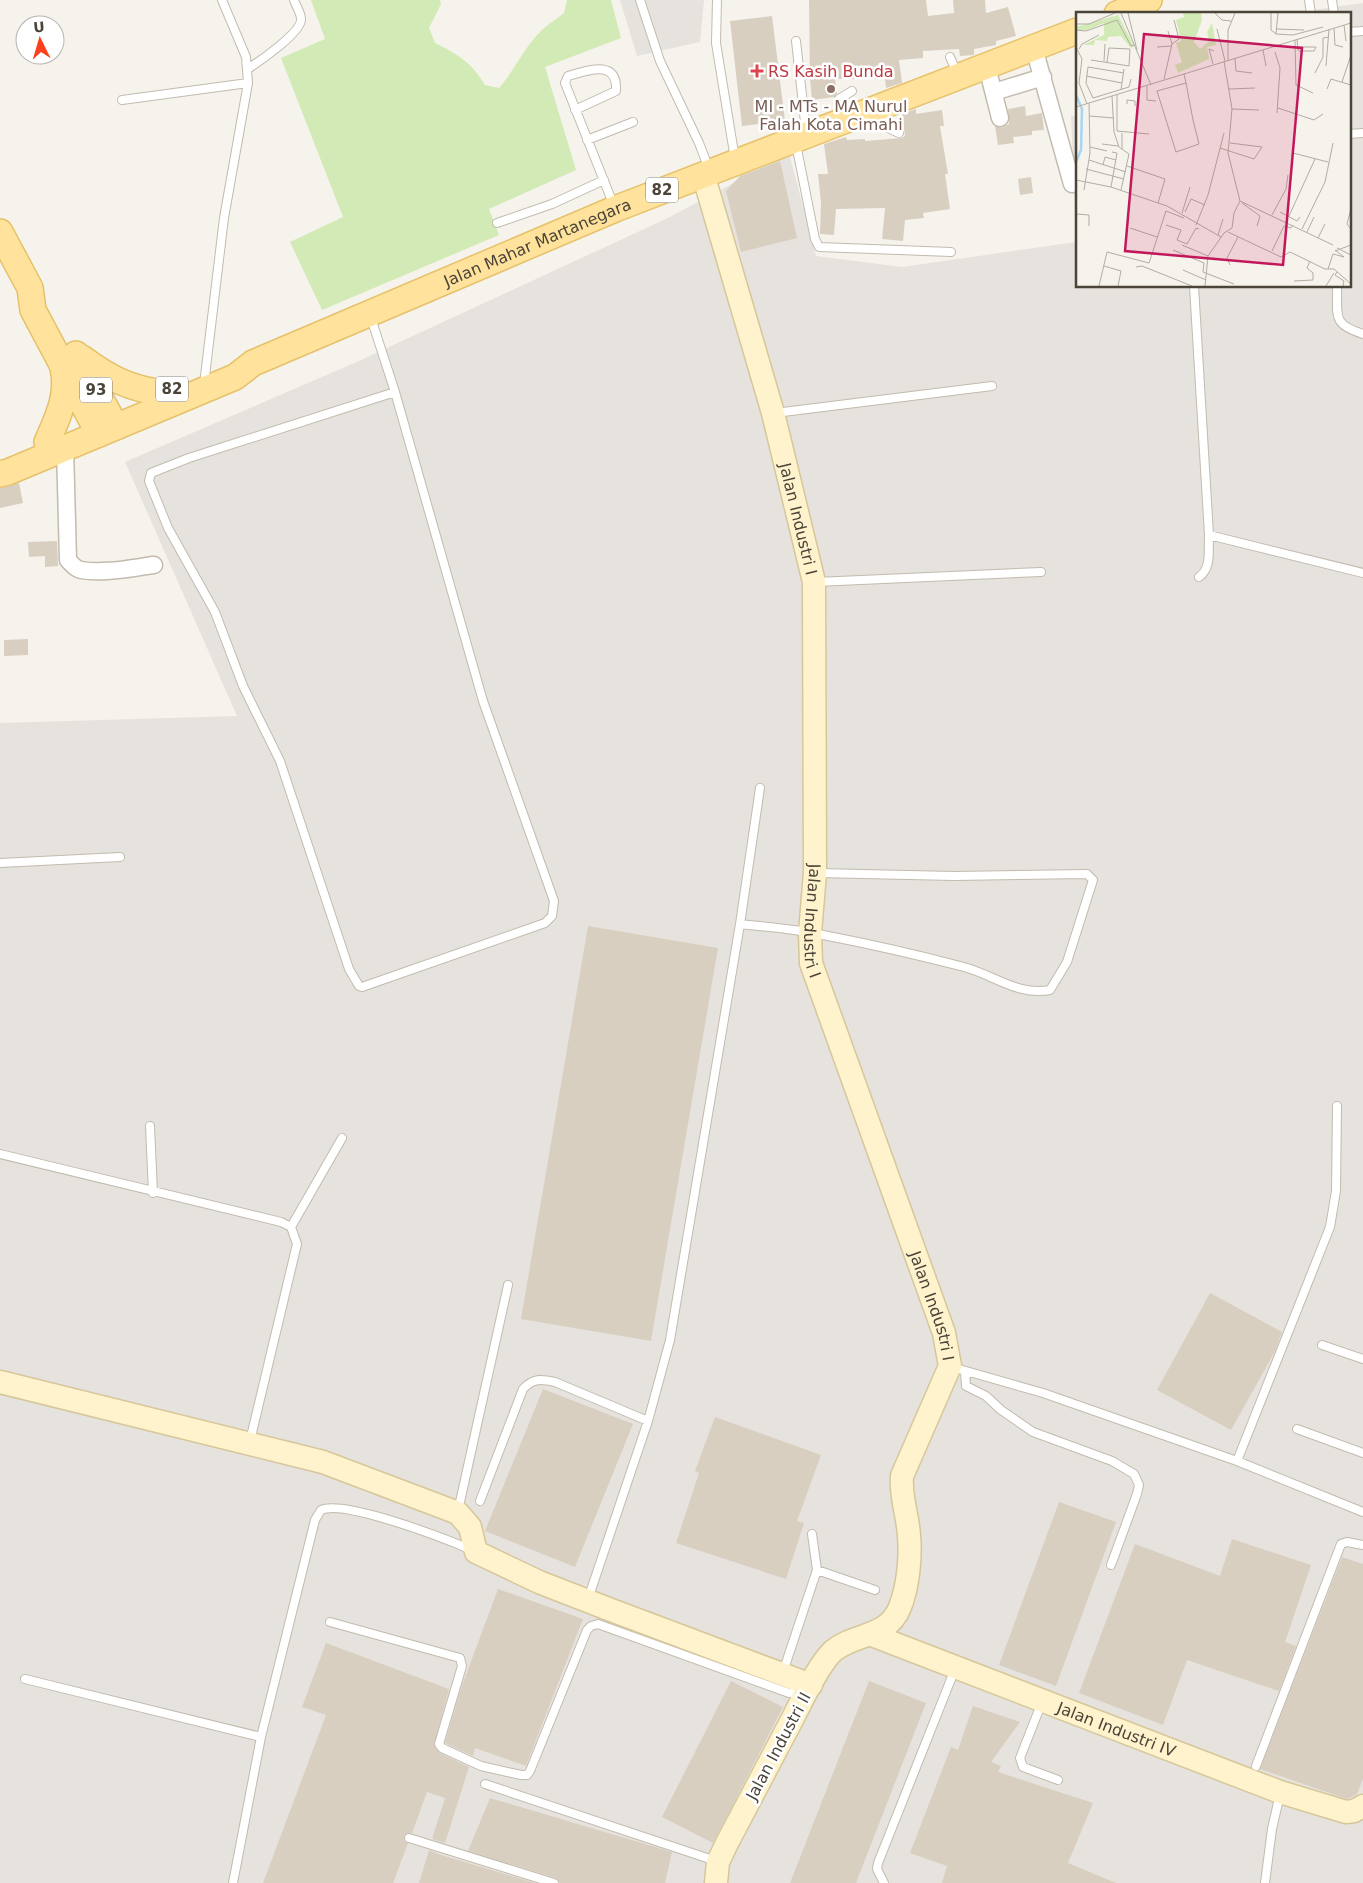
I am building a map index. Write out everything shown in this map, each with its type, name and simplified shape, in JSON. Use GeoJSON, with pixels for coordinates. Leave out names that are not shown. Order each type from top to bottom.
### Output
{"type":"FeatureCollection","features":[{"type":"Feature","properties":{"kind":"main road"},"geometry":{"type":"LineString","coordinates":[[1122,12],[1149,0]]}},
{"type":"Feature","properties":{"kind":"main road","name":"Jalan Mahar Martanegara"},"geometry":{"type":"LineString","coordinates":[[104,424],[235,377],[253,363],[615,209],[882,106],[954,67],[987,67],[1076,31]]}},
{"type":"Feature","properties":{"kind":"main road","name":"Jalan Industri I"},"geometry":{"type":"LineString","coordinates":[[707,173],[773,413],[814,582],[815,873],[810,933],[811,963],[958,1369],[902,1476],[901,1490],[910,1537],[907,1576],[901,1606],[894,1620],[872,1635]]}},
{"type":"Feature","properties":{"kind":"main road","name":"93"},"geometry":{"type":"LineString","coordinates":[[0,232],[30,288],[33,310],[69,357],[104,424]]}},
{"type":"Feature","properties":{"kind":"main road"},"geometry":{"type":"LineString","coordinates":[[56,445],[69,357],[131,386],[164,393]]}},
{"type":"Feature","properties":{"kind":"main road","name":"Jalan Mahar Martanegara"},"geometry":{"type":"LineString","coordinates":[[0,474],[8,472],[56,445],[104,424],[164,393],[229,365],[253,363]]}},
{"type":"Feature","properties":{"kind":"main road","name":"Jalan Mahar Martanegara"},"geometry":{"type":"LineString","coordinates":[[0,463],[56,445]]}},
{"type":"Feature","properties":{"kind":"main road"},"geometry":{"type":"LineString","coordinates":[[0,1382],[323,1462],[458,1513],[470,1527],[476,1552],[587,1601],[782,1674],[809,1688]]}},
{"type":"Feature","properties":{"kind":"main road","name":"Jalan Industri IV"},"geometry":{"type":"LineString","coordinates":[[872,1635],[1280,1792],[1346,1812],[1354,1811],[1363,1806]]}},
{"type":"Feature","properties":{"kind":"main road","name":"Jalan Industri II"},"geometry":{"type":"LineString","coordinates":[[717,1872],[809,1688],[832,1652],[852,1640],[872,1635]]}},
{"type":"Feature","properties":{"kind":"street"},"geometry":{"type":"LineString","coordinates":[[1034,48],[1072,184]]}},
{"type":"Feature","properties":{"kind":"street"},"geometry":{"type":"LineString","coordinates":[[987,67],[1000,118]]}},
{"type":"Feature","properties":{"kind":"street"},"geometry":{"type":"LineString","coordinates":[[994,92],[1043,77]]}},
{"type":"Feature","properties":{"kind":"street"},"geometry":{"type":"LineString","coordinates":[[56,445],[68,560],[71,564],[80,570],[116,570],[154,565]]}},
{"type":"Feature","properties":{"kind":"lane"},"geometry":{"type":"LineString","coordinates":[[205,376],[224,218],[249,68],[222,0]]}},
{"type":"Feature","properties":{"kind":"lane"},"geometry":{"type":"LineString","coordinates":[[249,68],[299,27],[301,18],[294,0]]}},
{"type":"Feature","properties":{"kind":"lane"},"geometry":{"type":"LineString","coordinates":[[640,0],[660,62],[699,142],[707,173]]}},
{"type":"Feature","properties":{"kind":"lane"},"geometry":{"type":"LineString","coordinates":[[717,0],[716,43],[735,162]]}},
{"type":"Feature","properties":{"kind":"lane"},"geometry":{"type":"LineString","coordinates":[[1350,32],[1363,31]]}},
{"type":"Feature","properties":{"kind":"lane"},"geometry":{"type":"LineString","coordinates":[[796,41],[801,137],[815,239],[819,247],[951,252]]}},
{"type":"Feature","properties":{"kind":"lane"},"geometry":{"type":"LineString","coordinates":[[575,110],[616,91],[614,79],[603,68],[568,76],[565,83],[575,110],[615,209]]}},
{"type":"Feature","properties":{"kind":"lane"},"geometry":{"type":"LineString","coordinates":[[122,100],[248,83]]}},
{"type":"Feature","properties":{"kind":"lane"},"geometry":{"type":"LineString","coordinates":[[846,120],[839,99],[852,92]]}},
{"type":"Feature","properties":{"kind":"lane"},"geometry":{"type":"LineString","coordinates":[[882,106],[886,125],[899,133]]}},
{"type":"Feature","properties":{"kind":"lane"},"geometry":{"type":"LineString","coordinates":[[588,140],[633,122]]}},
{"type":"Feature","properties":{"kind":"lane"},"geometry":{"type":"LineString","coordinates":[[1350,134],[1363,133]]}},
{"type":"Feature","properties":{"kind":"lane"},"geometry":{"type":"LineString","coordinates":[[497,223],[552,204],[604,180]]}},
{"type":"Feature","properties":{"kind":"lane"},"geometry":{"type":"LineString","coordinates":[[1194,288],[1208,535],[1208,564],[1205,573],[1199,577]]}},
{"type":"Feature","properties":{"kind":"lane"},"geometry":{"type":"LineString","coordinates":[[1337,288],[1339,322],[1344,328],[1363,334]]}},
{"type":"Feature","properties":{"kind":"lane"},"geometry":{"type":"LineString","coordinates":[[369,314],[394,392],[483,701],[554,901],[552,916],[545,923],[362,987],[359,986],[349,969],[280,761],[243,686],[214,612],[168,528],[149,481],[151,473],[190,458],[394,392]]}},
{"type":"Feature","properties":{"kind":"lane"},"geometry":{"type":"LineString","coordinates":[[773,413],[992,386]]}},
{"type":"Feature","properties":{"kind":"lane"},"geometry":{"type":"LineString","coordinates":[[1208,535],[1363,573]]}},
{"type":"Feature","properties":{"kind":"lane"},"geometry":{"type":"LineString","coordinates":[[814,582],[1041,572]]}},
{"type":"Feature","properties":{"kind":"lane"},"geometry":{"type":"LineString","coordinates":[[587,1601],[648,1421],[670,1340],[740,924],[760,788]]}},
{"type":"Feature","properties":{"kind":"lane"},"geometry":{"type":"LineString","coordinates":[[0,863],[120,857]]}},
{"type":"Feature","properties":{"kind":"lane"},"geometry":{"type":"LineString","coordinates":[[740,924],[810,933],[966,968],[1018,989],[1037,992],[1050,990],[1067,962],[1093,880],[1087,874],[954,876],[815,873]]}},
{"type":"Feature","properties":{"kind":"lane"},"geometry":{"type":"LineString","coordinates":[[1238,1461],[1330,1227],[1336,1191],[1337,1106]]}},
{"type":"Feature","properties":{"kind":"lane"},"geometry":{"type":"LineString","coordinates":[[150,1126],[153,1193]]}},
{"type":"Feature","properties":{"kind":"lane"},"geometry":{"type":"LineString","coordinates":[[291,1227],[342,1138]]}},
{"type":"Feature","properties":{"kind":"lane"},"geometry":{"type":"LineString","coordinates":[[0,1154],[153,1193],[280,1222],[291,1227],[297,1244],[249,1444]]}},
{"type":"Feature","properties":{"kind":"lane"},"geometry":{"type":"LineString","coordinates":[[458,1513],[463,1498],[508,1285]]}},
{"type":"Feature","properties":{"kind":"lane"},"geometry":{"type":"LineString","coordinates":[[1322,1345],[1363,1359]]}},
{"type":"Feature","properties":{"kind":"lane"},"geometry":{"type":"LineString","coordinates":[[958,1369],[1043,1393],[1238,1461],[1363,1512]]}},
{"type":"Feature","properties":{"kind":"lane"},"geometry":{"type":"LineString","coordinates":[[958,1369],[966,1386],[986,1396],[1001,1410],[1033,1432],[1112,1461],[1134,1474],[1139,1485],[1137,1494],[1111,1565]]}},
{"type":"Feature","properties":{"kind":"lane"},"geometry":{"type":"LineString","coordinates":[[480,1501],[523,1389],[529,1383],[538,1379],[555,1382],[648,1421]]}},
{"type":"Feature","properties":{"kind":"lane"},"geometry":{"type":"LineString","coordinates":[[1297,1429],[1363,1453]]}},
{"type":"Feature","properties":{"kind":"lane"},"geometry":{"type":"LineString","coordinates":[[233,1883],[261,1737],[315,1520],[321,1510],[331,1506],[348,1509],[439,1536],[476,1552]]}},
{"type":"Feature","properties":{"kind":"lane"},"geometry":{"type":"LineString","coordinates":[[782,1674],[817,1570],[812,1534]]}},
{"type":"Feature","properties":{"kind":"lane"},"geometry":{"type":"LineString","coordinates":[[1256,1766],[1341,1544],[1347,1542],[1363,1545]]}},
{"type":"Feature","properties":{"kind":"lane"},"geometry":{"type":"LineString","coordinates":[[817,1570],[875,1590]]}},
{"type":"Feature","properties":{"kind":"lane"},"geometry":{"type":"LineString","coordinates":[[330,1622],[460,1658],[462,1666],[439,1744],[442,1748],[481,1766],[521,1775],[527,1775],[530,1771],[587,1630],[591,1626],[598,1624],[789,1693],[809,1688]]}},
{"type":"Feature","properties":{"kind":"lane"},"geometry":{"type":"LineString","coordinates":[[884,1883],[877,1869],[878,1863],[956,1667]]}},
{"type":"Feature","properties":{"kind":"lane"},"geometry":{"type":"LineString","coordinates":[[25,1679],[261,1737]]}},
{"type":"Feature","properties":{"kind":"lane"},"geometry":{"type":"LineString","coordinates":[[1043,1700],[1020,1758],[1020,1763],[1023,1767],[1058,1780]]}},
{"type":"Feature","properties":{"kind":"lane"},"geometry":{"type":"LineString","coordinates":[[485,1784],[717,1872]]}},
{"type":"Feature","properties":{"kind":"lane"},"geometry":{"type":"LineString","coordinates":[[1265,1883],[1272,1829],[1280,1792]]}},
{"type":"Feature","properties":{"kind":"lane"},"geometry":{"type":"LineString","coordinates":[[409,1838],[554,1883]]}},
{"type":"Feature","properties":{"kind":"shaded area"},"geometry":{"type":"Polygon","coordinates":[[[620,0],[704,0],[700,42],[637,56],[620,0]]]}},
{"type":"Feature","properties":{"kind":"shaded area"},"geometry":{"type":"Polygon","coordinates":[[[1363,3],[1363,1883],[0,1883],[0,723],[237,716],[125,462],[359,361],[670,217],[789,153],[816,256],[902,267],[1076,242],[1076,288],[1350,288],[1350,12],[1299,12],[1363,3]]]}},
{"type":"Feature","properties":{"kind":"shaded area"},"geometry":{"type":"Polygon","coordinates":[[[1071,116],[1076,116],[1076,242],[1071,116]]]}},
{"type":"Feature","properties":{"kind":"green space"},"geometry":{"type":"Polygon","coordinates":[[[311,0],[440,0],[441,4],[429,28],[435,43],[464,60],[475,70],[485,85],[499,88],[536,37],[544,28],[564,13],[567,0],[611,0],[621,38],[545,67],[576,170],[489,209],[499,235],[322,310],[290,242],[343,217],[281,58],[325,39],[311,0]]]}},
{"type":"Feature","properties":{"kind":"building"},"geometry":{"type":"Polygon","coordinates":[[[809,0],[926,0],[928,16],[954,13],[953,0],[985,0],[986,13],[1008,7],[1016,36],[996,41],[996,45],[974,49],[974,55],[960,56],[959,49],[923,51],[923,58],[899,60],[902,83],[886,88],[885,79],[835,79],[837,94],[834,97],[812,100],[809,0]]]}},
{"type":"Feature","properties":{"kind":"building","name":"RS Kasih Bunda"},"geometry":{"type":"Polygon","coordinates":[[[772,16],[785,121],[742,126],[730,21],[772,16]]]}},
{"type":"Feature","properties":{"kind":"building"},"geometry":{"type":"Polygon","coordinates":[[[1025,106],[1026,116],[1042,113],[1044,130],[1032,131],[1032,135],[1013,137],[1014,143],[998,145],[995,126],[1002,128],[1009,124],[1008,109],[1025,106]]]}},
{"type":"Feature","properties":{"kind":"building"},"geometry":{"type":"Polygon","coordinates":[[[916,109],[916,114],[942,110],[944,126],[940,126],[948,174],[945,174],[950,209],[923,213],[924,218],[905,220],[903,241],[882,239],[885,208],[836,209],[834,235],[820,234],[821,203],[818,174],[828,174],[824,144],[846,137],[847,140],[865,139],[865,141],[902,138],[905,136],[902,114],[916,109]]]}},
{"type":"Feature","properties":{"kind":"building"},"geometry":{"type":"Polygon","coordinates":[[[780,161],[797,238],[741,252],[726,191],[740,176],[780,161]]]}},
{"type":"Feature","properties":{"kind":"building"},"geometry":{"type":"Polygon","coordinates":[[[1031,177],[1033,193],[1020,195],[1018,179],[1031,177]]]}},
{"type":"Feature","properties":{"kind":"building"},"geometry":{"type":"Polygon","coordinates":[[[19,483],[23,503],[0,508],[0,488],[19,483]]]}},
{"type":"Feature","properties":{"kind":"building"},"geometry":{"type":"Polygon","coordinates":[[[57,541],[58,566],[45,567],[45,556],[29,557],[28,542],[57,541]]]}},
{"type":"Feature","properties":{"kind":"building"},"geometry":{"type":"Polygon","coordinates":[[[28,639],[28,655],[4,656],[4,640],[28,639]]]}},
{"type":"Feature","properties":{"kind":"building"},"geometry":{"type":"Polygon","coordinates":[[[588,926],[718,948],[651,1341],[521,1319],[588,926]]]}},
{"type":"Feature","properties":{"kind":"building"},"geometry":{"type":"Polygon","coordinates":[[[1210,1293],[1282,1332],[1275,1351],[1231,1430],[1157,1390],[1210,1293]]]}},
{"type":"Feature","properties":{"kind":"building"},"geometry":{"type":"Polygon","coordinates":[[[543,1389],[633,1424],[575,1567],[485,1531],[543,1389]]]}},
{"type":"Feature","properties":{"kind":"building"},"geometry":{"type":"Polygon","coordinates":[[[715,1417],[821,1455],[797,1521],[804,1523],[786,1579],[676,1543],[699,1473],[695,1471],[715,1417]]]}},
{"type":"Feature","properties":{"kind":"building"},"geometry":{"type":"Polygon","coordinates":[[[1059,1502],[1116,1522],[1056,1686],[999,1665],[1059,1502]]]}},
{"type":"Feature","properties":{"kind":"building"},"geometry":{"type":"Polygon","coordinates":[[[1232,1539],[1311,1565],[1285,1642],[1296,1646],[1279,1691],[1187,1660],[1163,1725],[1079,1693],[1135,1544],[1220,1576],[1232,1539]]]}},
{"type":"Feature","properties":{"kind":"building"},"geometry":{"type":"Polygon","coordinates":[[[1342,1557],[1363,1564],[1363,1779],[1357,1794],[1347,1799],[1260,1769],[1342,1557]]]}},
{"type":"Feature","properties":{"kind":"building"},"geometry":{"type":"Polygon","coordinates":[[[498,1589],[583,1619],[526,1766],[475,1748],[473,1756],[445,1743],[460,1691],[498,1589]]]}},
{"type":"Feature","properties":{"kind":"building"},"geometry":{"type":"Polygon","coordinates":[[[326,1643],[449,1689],[434,1745],[440,1753],[469,1767],[445,1843],[432,1839],[445,1798],[427,1792],[412,1833],[407,1833],[404,1836],[404,1840],[408,1843],[393,1883],[263,1883],[326,1715],[302,1707],[326,1643]]]}},
{"type":"Feature","properties":{"kind":"building"},"geometry":{"type":"Polygon","coordinates":[[[731,1681],[783,1707],[713,1843],[662,1817],[731,1681]]]}},
{"type":"Feature","properties":{"kind":"building"},"geometry":{"type":"Polygon","coordinates":[[[869,1681],[926,1703],[856,1883],[790,1883],[869,1681]]]}},
{"type":"Feature","properties":{"kind":"building"},"geometry":{"type":"Polygon","coordinates":[[[973,1706],[1020,1722],[991,1762],[1001,1766],[998,1772],[1093,1803],[1068,1863],[1116,1883],[942,1883],[947,1866],[910,1853],[951,1747],[958,1750],[973,1706]]]}},
{"type":"Feature","properties":{"kind":"building"},"geometry":{"type":"Polygon","coordinates":[[[490,1798],[672,1852],[665,1883],[560,1883],[556,1878],[468,1851],[490,1798]]]}},
{"type":"Feature","properties":{"kind":"building"},"geometry":{"type":"Polygon","coordinates":[[[429,1850],[441,1855],[535,1883],[419,1883],[429,1850]]]}},
{"type":"Feature","properties":{"kind":"place","name":"RS Kasih Bunda"},"geometry":{"type":"Point","coordinates":[757,71]}},
{"type":"Feature","properties":{"kind":"place","name":"MI - MTs - MA Nurul Falah Kota Cimahi"},"geometry":{"type":"Point","coordinates":[831,89]}}]}
